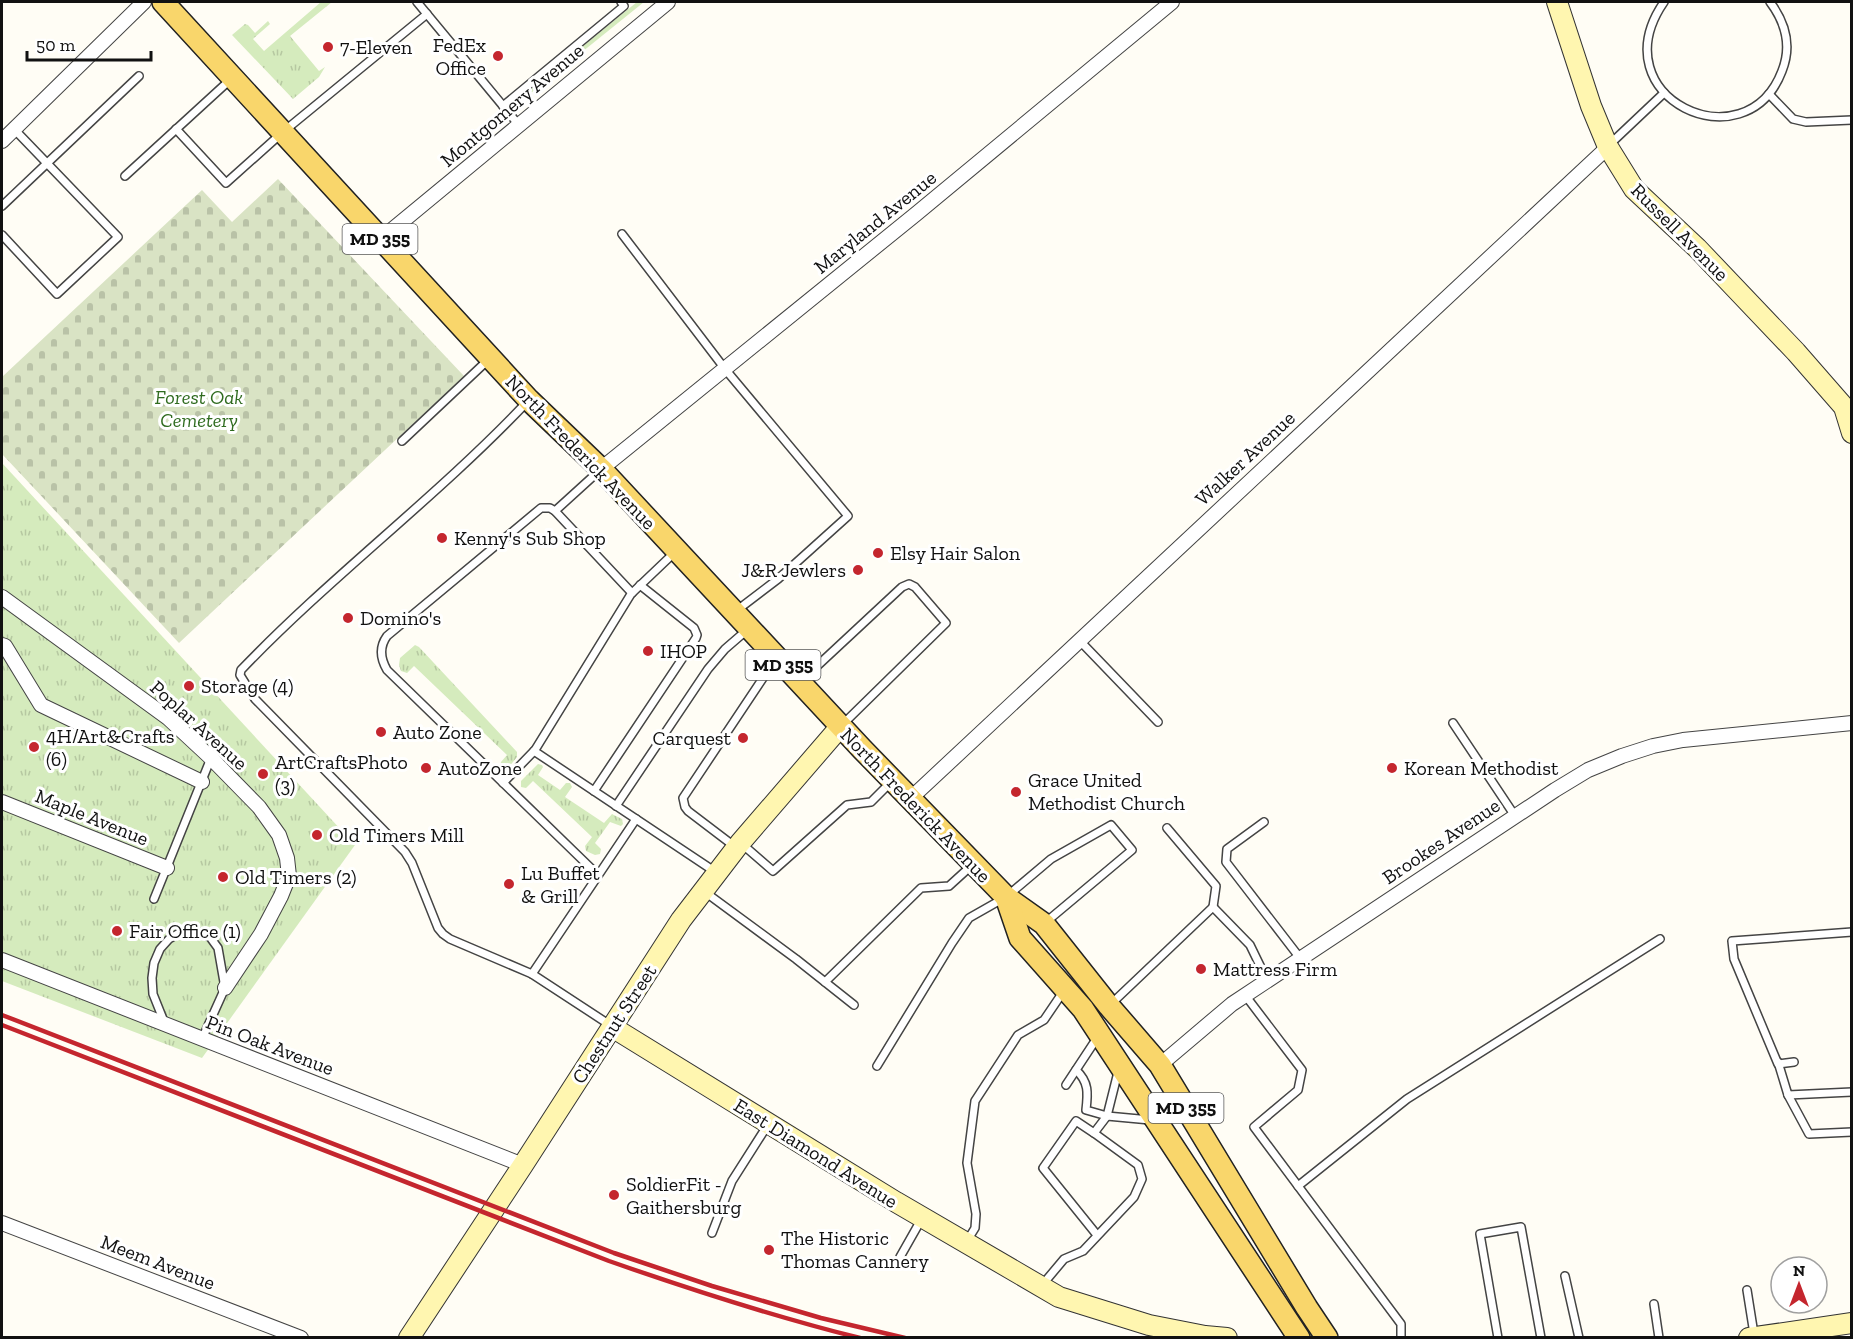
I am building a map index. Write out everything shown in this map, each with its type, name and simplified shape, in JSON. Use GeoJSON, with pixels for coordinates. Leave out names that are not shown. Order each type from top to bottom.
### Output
{"type":"FeatureCollection","features":[{"type":"Feature","properties":{"kind":"main road","name":"North Frederick Avenue"},"geometry":{"type":"LineString","coordinates":[[163,2],[529,400],[601,469],[840,727],[1006,897],[1044,924],[1109,1006],[1160,1065],[1327,1338]]}},
{"type":"Feature","properties":{"kind":"main road","name":"North Frederick Avenue"},"geometry":{"type":"LineString","coordinates":[[1006,897],[1020,938],[1083,1009],[1100,1033],[1299,1338]]}},
{"type":"Feature","properties":{"kind":"street"},"geometry":{"type":"LineString","coordinates":[[2,141],[144,2]]}},
{"type":"Feature","properties":{"kind":"street","name":"Montgomery Avenue"},"geometry":{"type":"LineString","coordinates":[[381,239],[668,2]]}},
{"type":"Feature","properties":{"kind":"street","name":"Maryland Avenue"},"geometry":{"type":"LineString","coordinates":[[601,469],[925,207],[1172,2]]}},
{"type":"Feature","properties":{"kind":"street","name":"Russell Avenue"},"geometry":{"type":"LineString","coordinates":[[1557,2],[1591,106],[1608,147],[1634,189],[1697,248],[1848,405],[1851,433]]}},
{"type":"Feature","properties":{"kind":"street","name":"Walker Avenue"},"geometry":{"type":"LineString","coordinates":[[910,799],[1608,147]]}},
{"type":"Feature","properties":{"kind":"street","name":"Poplar Avenue"},"geometry":{"type":"LineString","coordinates":[[2,597],[168,718],[259,807],[279,835],[287,858],[289,876],[261,934],[225,988]]}},
{"type":"Feature","properties":{"kind":"street"},"geometry":{"type":"LineString","coordinates":[[2,645],[5,646],[41,705],[202,782]]}},
{"type":"Feature","properties":{"kind":"street","name":"Brookes Avenue"},"geometry":{"type":"LineString","coordinates":[[1160,1065],[1245,995],[1588,770],[1653,746],[1683,740],[1851,723]]}},
{"type":"Feature","properties":{"kind":"street","name":"Chestnut Street"},"geometry":{"type":"LineString","coordinates":[[409,1338],[703,890],[738,845],[840,727]]}},
{"type":"Feature","properties":{"kind":"street","name":"Maple Avenue"},"geometry":{"type":"LineString","coordinates":[[2,802],[167,868]]}},
{"type":"Feature","properties":{"kind":"street","name":"Pin Oak Avenue"},"geometry":{"type":"LineString","coordinates":[[2,960],[523,1166]]}},
{"type":"Feature","properties":{"kind":"street","name":"East Diamond Avenue"},"geometry":{"type":"LineString","coordinates":[[612,1027],[923,1218],[1059,1297],[1149,1325],[1227,1338]]}},
{"type":"Feature","properties":{"kind":"street","name":"Meem Avenue"},"geometry":{"type":"LineString","coordinates":[[2,1223],[301,1338]]}},
{"type":"Feature","properties":{"kind":"street"},"geometry":{"type":"LineString","coordinates":[[1751,1337],[1796,1334],[1851,1323]]}},
{"type":"Feature","properties":{"kind":"lane"},"geometry":{"type":"LineString","coordinates":[[417,2],[518,124]]}},
{"type":"Feature","properties":{"kind":"lane"},"geometry":{"type":"LineString","coordinates":[[503,106],[624,6],[621,2]]}},
{"type":"Feature","properties":{"kind":"lane"},"geometry":{"type":"LineString","coordinates":[[1664,2],[1649,30],[1647,44],[1650,68],[1656,83],[1664,93],[1683,109],[1706,116],[1739,114],[1753,107],[1769,94],[1779,79],[1787,52],[1785,29],[1770,2]]}},
{"type":"Feature","properties":{"kind":"lane"},"geometry":{"type":"LineString","coordinates":[[176,129],[226,183],[283,132],[427,14]]}},
{"type":"Feature","properties":{"kind":"lane"},"geometry":{"type":"LineString","coordinates":[[2,206],[139,76]]}},
{"type":"Feature","properties":{"kind":"lane"},"geometry":{"type":"LineString","coordinates":[[125,176],[232,77]]}},
{"type":"Feature","properties":{"kind":"lane"},"geometry":{"type":"LineString","coordinates":[[1608,147],[1664,93]]}},
{"type":"Feature","properties":{"kind":"lane"},"geometry":{"type":"LineString","coordinates":[[1769,94],[1793,119],[1806,122],[1851,120]]}},
{"type":"Feature","properties":{"kind":"lane"},"geometry":{"type":"LineString","coordinates":[[2,235],[57,294],[118,237],[14,129]]}},
{"type":"Feature","properties":{"kind":"lane"},"geometry":{"type":"LineString","coordinates":[[622,234],[725,369],[848,516],[778,579],[734,613]]}},
{"type":"Feature","properties":{"kind":"lane"},"geometry":{"type":"LineString","coordinates":[[402,441],[490,358]]}},
{"type":"Feature","properties":{"kind":"lane"},"geometry":{"type":"LineString","coordinates":[[529,400],[493,437],[290,620],[241,670],[240,675],[255,699],[407,855],[438,928],[443,934],[532,974],[612,1027]]}},
{"type":"Feature","properties":{"kind":"lane"},"geometry":{"type":"LineString","coordinates":[[555,511],[601,469]]}},
{"type":"Feature","properties":{"kind":"lane"},"geometry":{"type":"LineString","coordinates":[[598,875],[387,670],[382,661],[381,647],[387,636],[536,510],[546,507],[555,511],[632,593]]}},
{"type":"Feature","properties":{"kind":"lane"},"geometry":{"type":"LineString","coordinates":[[504,783],[534,751],[632,593],[677,550]]}},
{"type":"Feature","properties":{"kind":"lane"},"geometry":{"type":"LineString","coordinates":[[799,683],[902,587],[909,584],[915,587],[946,623],[840,727]]}},
{"type":"Feature","properties":{"kind":"lane"},"geometry":{"type":"LineString","coordinates":[[594,791],[697,634],[694,628],[640,585]]}},
{"type":"Feature","properties":{"kind":"lane"},"geometry":{"type":"LineString","coordinates":[[616,806],[708,669],[725,649],[749,628]]}},
{"type":"Feature","properties":{"kind":"lane"},"geometry":{"type":"LineString","coordinates":[[1080,641],[1158,722]]}},
{"type":"Feature","properties":{"kind":"lane"},"geometry":{"type":"LineString","coordinates":[[776,658],[685,794],[683,798],[688,811],[773,870],[847,805],[871,802],[892,781]]}},
{"type":"Feature","properties":{"kind":"lane"},"geometry":{"type":"LineString","coordinates":[[1453,723],[1515,816]]}},
{"type":"Feature","properties":{"kind":"lane"},"geometry":{"type":"LineString","coordinates":[[534,751],[717,873]]}},
{"type":"Feature","properties":{"kind":"lane"},"geometry":{"type":"LineString","coordinates":[[154,899],[211,758]]}},
{"type":"Feature","properties":{"kind":"lane"},"geometry":{"type":"LineString","coordinates":[[532,974],[636,819]]}},
{"type":"Feature","properties":{"kind":"lane"},"geometry":{"type":"LineString","coordinates":[[1264,822],[1227,849],[1226,862],[1300,958]]}},
{"type":"Feature","properties":{"kind":"lane"},"geometry":{"type":"LineString","coordinates":[[877,1066],[969,918],[1006,897],[1051,859],[1111,825],[1132,850],[1044,924]]}},
{"type":"Feature","properties":{"kind":"lane"},"geometry":{"type":"LineString","coordinates":[[1109,1006],[1213,907],[1216,886],[1167,828]]}},
{"type":"Feature","properties":{"kind":"lane"},"geometry":{"type":"LineString","coordinates":[[825,982],[921,888],[948,886],[973,864]]}},
{"type":"Feature","properties":{"kind":"lane"},"geometry":{"type":"LineString","coordinates":[[703,890],[854,1005]]}},
{"type":"Feature","properties":{"kind":"lane"},"geometry":{"type":"LineString","coordinates":[[1213,907],[1250,945],[1267,980]]}},
{"type":"Feature","properties":{"kind":"lane"},"geometry":{"type":"LineString","coordinates":[[166,1025],[153,994],[154,963],[160,949],[169,939],[181,932],[195,931],[210,937],[218,948],[225,988],[202,1039]]}},
{"type":"Feature","properties":{"kind":"lane"},"geometry":{"type":"LineString","coordinates":[[1851,932],[1732,941],[1734,959],[1778,1062],[1788,1095],[1809,1134],[1851,1132]]}},
{"type":"Feature","properties":{"kind":"lane"},"geometry":{"type":"LineString","coordinates":[[1298,1186],[1407,1099],[1660,939]]}},
{"type":"Feature","properties":{"kind":"lane"},"geometry":{"type":"LineString","coordinates":[[966,1243],[975,1228],[976,1214],[967,1163],[975,1101],[1018,1035],[1044,1020],[1065,988]]}},
{"type":"Feature","properties":{"kind":"lane"},"geometry":{"type":"LineString","coordinates":[[1245,995],[1302,1070],[1298,1090],[1254,1127],[1401,1324],[1401,1338]]}},
{"type":"Feature","properties":{"kind":"lane"},"geometry":{"type":"LineString","coordinates":[[1066,1084],[1100,1033]]}},
{"type":"Feature","properties":{"kind":"lane"},"geometry":{"type":"LineString","coordinates":[[1778,1062],[1778,1064],[1794,1062]]}},
{"type":"Feature","properties":{"kind":"lane"},"geometry":{"type":"LineString","coordinates":[[1094,1134],[1107,1116],[1120,1064]]}},
{"type":"Feature","properties":{"kind":"lane"},"geometry":{"type":"LineString","coordinates":[[1076,1070],[1085,1078],[1088,1096],[1086,1110],[1107,1116],[1159,1122]]}},
{"type":"Feature","properties":{"kind":"lane"},"geometry":{"type":"LineString","coordinates":[[1788,1095],[1851,1092]]}},
{"type":"Feature","properties":{"kind":"lane"},"geometry":{"type":"LineString","coordinates":[[1041,1286],[1064,1258],[1083,1251],[1134,1197],[1142,1179],[1138,1165],[1076,1121],[1043,1168],[1097,1236]]}},
{"type":"Feature","properties":{"kind":"lane"},"geometry":{"type":"LineString","coordinates":[[712,1233],[732,1181],[768,1124]]}},
{"type":"Feature","properties":{"kind":"lane"},"geometry":{"type":"LineString","coordinates":[[900,1257],[923,1218]]}},
{"type":"Feature","properties":{"kind":"lane"},"geometry":{"type":"LineString","coordinates":[[1498,1338],[1480,1234],[1521,1227],[1541,1338]]}},
{"type":"Feature","properties":{"kind":"lane"},"geometry":{"type":"LineString","coordinates":[[1565,1276],[1579,1338]]}},
{"type":"Feature","properties":{"kind":"lane"},"geometry":{"type":"LineString","coordinates":[[1747,1290],[1751,1337]]}},
{"type":"Feature","properties":{"kind":"lane"},"geometry":{"type":"LineString","coordinates":[[1654,1304],[1659,1338]]}},
{"type":"Feature","properties":{"kind":"green space"},"geometry":{"type":"Polygon","coordinates":[[[321,2],[332,2],[290,36],[319,71],[325,67],[319,77],[293,99],[232,35],[245,24],[255,33],[268,21],[270,24],[253,39],[264,51],[321,2]]]}},
{"type":"Feature","properties":{"kind":"green space"},"geometry":{"type":"Polygon","coordinates":[[[637,2],[644,2],[520,102],[520,97],[637,2]]]}},
{"type":"Feature","properties":{"kind":"green space","name":"Forest Oak Cemetery"},"geometry":{"type":"Polygon","coordinates":[[[278,179],[464,376],[179,643],[2,454],[2,377],[202,190],[232,222],[278,179]]]}},
{"type":"Feature","properties":{"kind":"green space"},"geometry":{"type":"Polygon","coordinates":[[[2,463],[355,845],[202,1058],[2,981],[2,463]]]}},
{"type":"Feature","properties":{"kind":"green space"},"geometry":{"type":"Polygon","coordinates":[[[415,645],[517,752],[517,757],[508,768],[503,769],[500,766],[507,755],[414,666],[407,673],[401,671],[400,658],[415,645]]]}},
{"type":"Feature","properties":{"kind":"green space"},"geometry":{"type":"Polygon","coordinates":[[[538,764],[543,767],[538,775],[560,790],[566,783],[570,783],[572,787],[565,797],[604,823],[612,814],[622,819],[621,826],[610,822],[595,843],[601,849],[600,854],[595,855],[586,851],[585,846],[592,837],[533,781],[526,788],[521,787],[521,781],[538,764]]]}},
{"type":"Feature","properties":{"kind":"railway"},"geometry":{"type":"LineString","coordinates":[[2,1015],[614,1253],[712,1286],[821,1318],[905,1338]]}},
{"type":"Feature","properties":{"kind":"railway"},"geometry":{"type":"LineString","coordinates":[[2,1025],[609,1261],[734,1302],[860,1338]]}},
{"type":"Feature","properties":{"kind":"place","name":"7-Eleven"},"geometry":{"type":"Point","coordinates":[328,47]}},
{"type":"Feature","properties":{"kind":"place","name":"FedEx Office"},"geometry":{"type":"Point","coordinates":[498,56]}},
{"type":"Feature","properties":{"kind":"place","name":"Kenny's Sub Shop"},"geometry":{"type":"Point","coordinates":[442,538]}},
{"type":"Feature","properties":{"kind":"place","name":"Elsy Hair Salon"},"geometry":{"type":"Point","coordinates":[878,553]}},
{"type":"Feature","properties":{"kind":"place","name":"J&R Jewlers"},"geometry":{"type":"Point","coordinates":[858,570]}},
{"type":"Feature","properties":{"kind":"place","name":"Domino's"},"geometry":{"type":"Point","coordinates":[348,618]}},
{"type":"Feature","properties":{"kind":"place","name":"IHOP"},"geometry":{"type":"Point","coordinates":[648,651]}},
{"type":"Feature","properties":{"kind":"place","name":"Storage (4)"},"geometry":{"type":"Point","coordinates":[189,686]}},
{"type":"Feature","properties":{"kind":"place","name":"Auto Zone"},"geometry":{"type":"Point","coordinates":[381,732]}},
{"type":"Feature","properties":{"kind":"place","name":"Carquest"},"geometry":{"type":"Point","coordinates":[743,738]}},
{"type":"Feature","properties":{"kind":"place","name":"4H/Art&Crafts (6)"},"geometry":{"type":"Point","coordinates":[34,747]}},
{"type":"Feature","properties":{"kind":"place","name":"AutoZone"},"geometry":{"type":"Point","coordinates":[426,768]}},
{"type":"Feature","properties":{"kind":"place","name":"Korean Methodist"},"geometry":{"type":"Point","coordinates":[1392,768]}},
{"type":"Feature","properties":{"kind":"place","name":"ArtCraftsPhoto (3)"},"geometry":{"type":"Point","coordinates":[263,774]}},
{"type":"Feature","properties":{"kind":"place","name":"Grace United Methodist Church"},"geometry":{"type":"Point","coordinates":[1016,792]}},
{"type":"Feature","properties":{"kind":"place","name":"Old Timers Mill"},"geometry":{"type":"Point","coordinates":[317,835]}},
{"type":"Feature","properties":{"kind":"place","name":"Old Timers (2)"},"geometry":{"type":"Point","coordinates":[223,877]}},
{"type":"Feature","properties":{"kind":"place","name":"Lu Buffet & Grill"},"geometry":{"type":"Point","coordinates":[509,884]}},
{"type":"Feature","properties":{"kind":"place","name":"Fair Office (1)"},"geometry":{"type":"Point","coordinates":[117,931]}},
{"type":"Feature","properties":{"kind":"place","name":"Mattress Firm"},"geometry":{"type":"Point","coordinates":[1201,969]}},
{"type":"Feature","properties":{"kind":"place","name":"SoldierFit - Gaithersburg"},"geometry":{"type":"Point","coordinates":[614,1195]}},
{"type":"Feature","properties":{"kind":"place","name":"The Historic Thomas Cannery"},"geometry":{"type":"Point","coordinates":[769,1250]}}]}
